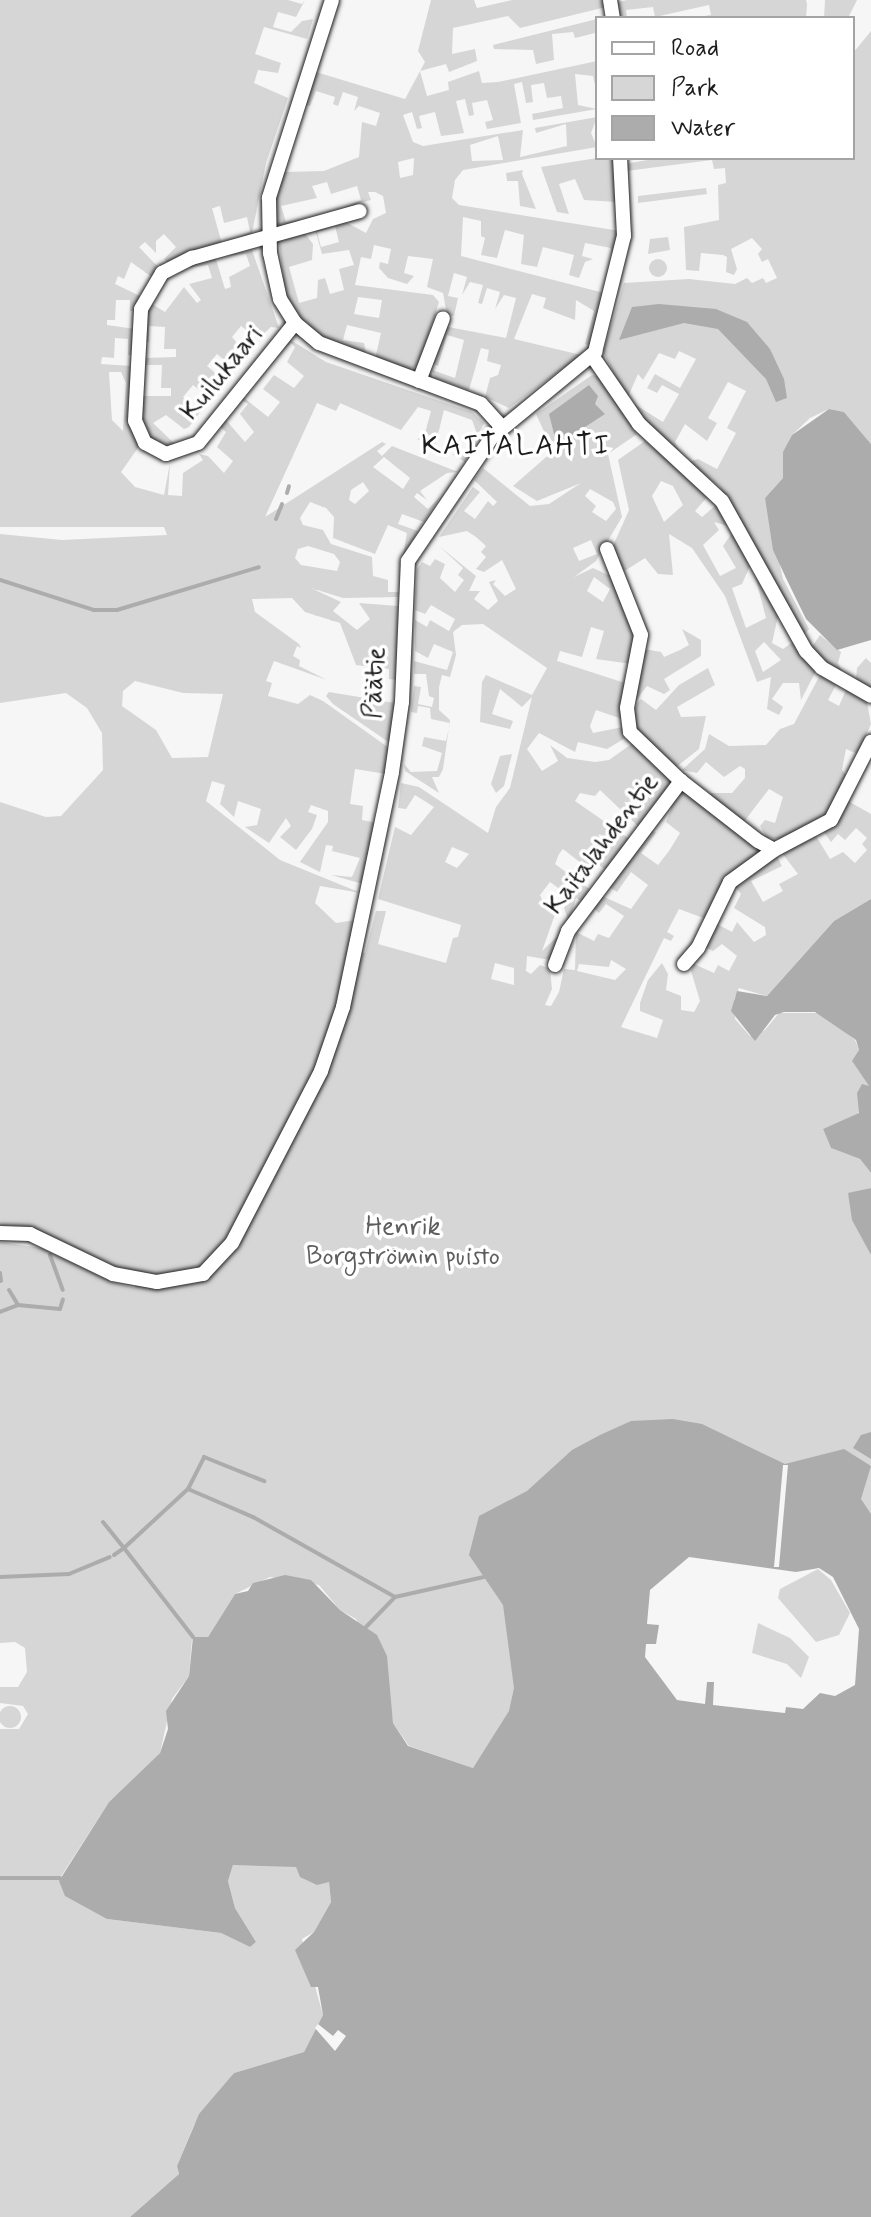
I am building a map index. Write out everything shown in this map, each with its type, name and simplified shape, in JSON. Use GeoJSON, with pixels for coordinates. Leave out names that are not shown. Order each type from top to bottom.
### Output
{"type":"FeatureCollection","features":[{"type":"Feature","properties":{"kind":"street"},"geometry":{"type":"LineString","coordinates":[[332,0],[269,198],[269,237],[275,287],[295,323],[328,348],[481,404],[502,427]]}},
{"type":"Feature","properties":{"kind":"street"},"geometry":{"type":"LineString","coordinates":[[620,160],[624,236],[593,357],[639,424],[722,501],[806,651],[822,668],[871,696]]}},
{"type":"Feature","properties":{"kind":"street","name":"Kuilukaari"},"geometry":{"type":"LineString","coordinates":[[295,323],[198,443],[166,454],[145,443],[135,421],[146,295],[176,264],[360,211]]}},
{"type":"Feature","properties":{"kind":"street"},"geometry":{"type":"LineString","coordinates":[[419,381],[443,318]]}},
{"type":"Feature","properties":{"kind":"street","name":"Päätie"},"geometry":{"type":"LineString","coordinates":[[0,1233],[30,1234],[113,1274],[143,1282],[192,1279],[222,1257],[321,1071],[341,1015],[392,772],[402,702],[408,561],[502,427],[593,357]]}},
{"type":"Feature","properties":{"kind":"street"},"geometry":{"type":"LineString","coordinates":[[607,549],[641,635],[628,727],[681,781]]}},
{"type":"Feature","properties":{"kind":"street"},"geometry":{"type":"LineString","coordinates":[[684,964],[698,948],[730,882],[774,850],[831,820],[871,742]]}},
{"type":"Feature","properties":{"kind":"street","name":"Kaitalahdentie"},"geometry":{"type":"LineString","coordinates":[[555,965],[568,931],[681,781],[774,850]]}},
{"type":"Feature","properties":{"kind":"green space","name":"Henrik Borgströmin puisto"},"geometry":{"type":"Polygon","coordinates":[[[0,0],[288,0],[302,4],[305,0],[296,17],[278,12],[273,27],[291,32],[302,21],[313,19],[307,39],[264,27],[255,54],[281,63],[278,73],[258,70],[254,83],[288,98],[266,163],[252,233],[231,241],[250,232],[247,217],[224,223],[220,206],[212,208],[222,244],[168,263],[164,259],[176,247],[164,234],[156,241],[156,253],[145,242],[139,247],[160,269],[152,277],[131,262],[124,279],[118,276],[115,284],[140,296],[135,311],[130,311],[130,300],[116,300],[115,320],[107,320],[107,325],[135,329],[133,355],[128,355],[128,339],[115,338],[114,358],[102,357],[101,364],[132,366],[140,445],[121,472],[135,487],[164,495],[170,463],[168,495],[182,496],[183,473],[203,460],[199,454],[208,456],[224,473],[233,461],[217,447],[226,432],[219,426],[225,419],[245,442],[254,432],[240,414],[248,404],[242,400],[237,406],[243,397],[268,417],[280,402],[263,389],[274,375],[294,388],[304,376],[287,362],[295,347],[291,343],[277,354],[289,339],[326,362],[472,412],[484,423],[465,462],[452,454],[463,454],[477,434],[472,420],[444,410],[435,446],[417,439],[424,437],[431,411],[418,407],[401,430],[340,403],[336,411],[317,403],[265,517],[382,442],[386,444],[377,451],[382,456],[392,446],[458,472],[447,473],[420,491],[427,500],[417,493],[414,497],[428,509],[440,497],[424,522],[402,514],[398,524],[418,531],[403,556],[407,533],[388,525],[375,554],[333,538],[334,517],[326,508],[310,502],[300,518],[303,525],[323,530],[331,544],[372,557],[373,576],[388,580],[388,592],[399,592],[398,597],[343,598],[311,588],[341,602],[333,611],[357,630],[370,619],[359,603],[398,606],[397,680],[389,679],[389,669],[356,665],[340,623],[305,612],[292,598],[252,599],[255,612],[299,644],[301,648],[297,646],[293,656],[300,660],[299,666],[327,680],[274,661],[266,681],[272,683],[268,696],[298,704],[310,695],[389,748],[386,774],[355,769],[350,804],[363,806],[362,820],[377,823],[363,884],[331,875],[352,877],[360,858],[332,851],[333,846],[326,845],[320,872],[300,862],[328,822],[328,811],[311,805],[308,812],[317,815],[312,829],[296,850],[280,837],[291,826],[286,818],[269,843],[245,827],[257,825],[261,809],[238,801],[234,817],[220,804],[225,785],[212,781],[206,801],[280,860],[361,893],[320,886],[315,903],[336,923],[355,920],[350,949],[365,953],[376,911],[386,911],[378,944],[446,963],[453,938],[458,937],[461,925],[378,899],[395,827],[411,835],[434,807],[415,795],[406,809],[398,808],[401,783],[419,787],[488,833],[496,807],[510,788],[532,697],[522,707],[500,689],[492,714],[513,721],[510,729],[480,722],[482,682],[486,675],[532,695],[547,668],[483,624],[462,625],[453,632],[456,655],[450,677],[442,675],[439,687],[439,710],[450,723],[431,719],[430,708],[418,706],[417,713],[411,712],[414,686],[421,687],[418,704],[432,707],[434,698],[429,696],[426,674],[414,674],[414,661],[447,670],[453,652],[434,644],[428,658],[415,651],[415,620],[427,627],[430,620],[449,631],[455,619],[431,605],[425,614],[415,610],[417,569],[422,562],[430,566],[435,559],[445,564],[440,578],[455,592],[464,580],[458,575],[463,568],[439,546],[476,576],[469,591],[480,591],[474,599],[488,610],[498,601],[489,582],[496,580],[493,584],[505,596],[516,589],[502,560],[484,572],[476,569],[486,557],[481,552],[486,546],[476,537],[467,531],[439,537],[473,487],[480,492],[464,511],[475,519],[488,501],[493,506],[497,502],[474,480],[483,468],[530,506],[549,504],[581,483],[537,501],[513,486],[553,451],[536,414],[592,375],[602,378],[637,434],[608,454],[622,517],[596,561],[574,577],[593,568],[615,578],[637,631],[632,664],[596,659],[604,631],[591,627],[582,657],[560,651],[557,661],[628,684],[622,719],[596,710],[590,726],[593,733],[623,727],[627,737],[607,749],[578,742],[575,752],[539,733],[527,749],[542,771],[558,761],[550,745],[567,758],[595,762],[609,760],[633,743],[673,779],[673,785],[640,828],[600,790],[595,796],[580,793],[575,801],[631,840],[607,871],[599,865],[591,871],[563,849],[559,854],[555,864],[592,891],[583,902],[576,898],[569,922],[564,908],[570,899],[561,890],[550,882],[540,895],[546,908],[554,899],[557,909],[542,951],[562,932],[550,960],[527,956],[526,971],[531,974],[540,965],[550,969],[552,989],[545,1005],[551,1006],[559,992],[564,969],[575,970],[576,932],[594,941],[598,934],[609,938],[624,916],[606,904],[599,913],[593,908],[602,896],[631,909],[648,885],[631,872],[617,892],[608,886],[650,829],[656,833],[641,853],[658,865],[669,851],[680,833],[666,822],[676,795],[683,791],[759,850],[706,919],[679,909],[667,932],[674,936],[671,941],[664,938],[621,1027],[657,1038],[663,1020],[640,1011],[640,1003],[648,980],[662,963],[668,974],[666,990],[681,996],[681,1010],[694,1012],[700,1001],[691,971],[694,964],[714,973],[718,965],[729,971],[737,956],[722,944],[713,951],[703,946],[717,924],[732,932],[737,922],[754,942],[766,935],[765,927],[734,908],[741,894],[734,885],[776,855],[782,866],[751,881],[763,902],[783,891],[779,884],[798,874],[782,853],[816,836],[830,859],[843,852],[855,863],[867,850],[862,844],[867,838],[856,828],[845,840],[838,834],[831,842],[823,831],[848,801],[871,814],[871,899],[834,921],[767,996],[739,988],[734,999],[735,1019],[750,1036],[765,1030],[779,1013],[822,1013],[855,1040],[859,1050],[853,1062],[869,1086],[857,1116],[823,1129],[831,1148],[860,1159],[871,1173],[871,1188],[848,1194],[871,1255],[871,1514],[778,1462],[529,1683],[473,1768],[409,1746],[393,1723],[388,1691],[356,1619],[340,1610],[319,1585],[270,1577],[235,1594],[208,1637],[192,1639],[189,1676],[172,1699],[160,1753],[109,1802],[60,1878],[107,1919],[221,1933],[250,1947],[256,1942],[235,1908],[228,1881],[233,1865],[296,1866],[299,1874],[329,1882],[331,1902],[314,1932],[302,1939],[323,2015],[304,2052],[234,2073],[194,2125],[177,2166],[179,2174],[130,2217],[0,2217],[0,1729],[19,1729],[28,1714],[23,1706],[0,1703],[0,1687],[18,1687],[27,1672],[25,1648],[15,1642],[0,1643],[0,1242],[41,1248],[114,1283],[135,1288],[136,1277],[30,1227],[0,1225],[0,802],[46,817],[61,816],[103,770],[102,733],[87,708],[66,693],[0,703],[0,534],[62,540],[167,535],[164,527],[0,527],[0,0]],[[109,372],[112,420],[123,431],[126,383],[121,372],[109,372]],[[384,457],[373,467],[403,489],[410,478],[384,457]],[[363,482],[351,490],[349,500],[355,504],[369,491],[363,482]],[[590,489],[585,496],[596,506],[592,512],[606,521],[616,509],[613,502],[590,489]],[[591,540],[573,548],[579,561],[597,554],[591,540]],[[308,546],[298,549],[295,558],[301,565],[337,571],[340,562],[334,554],[308,546]],[[594,577],[587,591],[603,602],[610,589],[594,577]],[[135,681],[123,691],[122,706],[156,730],[172,758],[208,757],[223,694],[183,693],[135,681]],[[452,847],[445,862],[457,868],[469,854],[452,847]],[[611,960],[609,967],[579,964],[577,971],[615,980],[626,969],[611,960]],[[495,963],[491,979],[514,985],[514,968],[495,963]]]}},
{"type":"Feature","properties":{"kind":"green space"},"geometry":{"type":"Polygon","coordinates":[[[431,0],[474,0],[477,8],[512,0],[604,0],[606,7],[520,28],[508,16],[453,28],[452,54],[475,49],[477,61],[449,72],[446,64],[420,71],[425,62],[418,51],[431,0]]]}},
{"type":"Feature","properties":{"kind":"green space"},"geometry":{"type":"Polygon","coordinates":[[[627,0],[806,0],[807,4],[806,16],[704,16],[711,15],[709,5],[660,16],[655,16],[653,7],[626,10],[627,16],[617,16],[615,3],[627,0]]]}},
{"type":"Feature","properties":{"kind":"green space"},"geometry":{"type":"Polygon","coordinates":[[[825,0],[857,0],[849,16],[824,16],[825,0]]]}},
{"type":"Feature","properties":{"kind":"green space"},"geometry":{"type":"Polygon","coordinates":[[[595,20],[595,33],[575,38],[573,32],[552,34],[554,60],[536,64],[533,50],[494,49],[493,45],[595,20]]]}},
{"type":"Feature","properties":{"kind":"green space"},"geometry":{"type":"Polygon","coordinates":[[[871,31],[871,444],[844,412],[829,409],[810,418],[792,435],[783,453],[783,478],[765,498],[783,579],[809,629],[802,637],[720,487],[688,462],[698,459],[717,469],[736,433],[727,428],[746,391],[728,382],[708,418],[717,423],[707,441],[685,424],[675,442],[680,454],[639,418],[631,402],[663,422],[679,394],[662,385],[657,393],[647,388],[655,374],[680,388],[696,359],[679,351],[675,359],[659,353],[643,380],[638,374],[627,399],[603,352],[624,283],[689,279],[735,284],[747,278],[752,283],[763,278],[766,283],[777,278],[768,259],[762,262],[758,254],[762,249],[752,238],[731,249],[737,269],[734,275],[726,272],[727,257],[723,255],[701,253],[699,271],[686,270],[684,227],[719,220],[718,185],[726,183],[725,168],[714,169],[712,160],[855,160],[855,51],[871,31]]]}},
{"type":"Feature","properties":{"kind":"green space"},"geometry":{"type":"Polygon","coordinates":[[[595,61],[595,85],[593,76],[575,74],[578,105],[595,109],[533,120],[532,114],[563,108],[561,96],[547,98],[544,83],[531,85],[533,102],[526,103],[522,82],[514,84],[521,123],[487,129],[485,122],[493,120],[487,100],[472,103],[474,115],[469,116],[465,99],[456,101],[464,133],[441,136],[435,112],[419,116],[422,128],[417,129],[412,112],[403,115],[413,142],[423,146],[523,130],[520,157],[567,146],[566,124],[536,133],[535,128],[595,117],[591,133],[595,147],[463,170],[455,180],[452,198],[459,205],[620,231],[612,267],[611,248],[585,243],[582,256],[593,259],[585,262],[579,278],[569,275],[574,255],[543,247],[537,267],[521,264],[524,235],[505,230],[497,258],[481,255],[485,238],[481,236],[481,221],[463,217],[461,256],[608,294],[591,346],[585,344],[594,311],[576,300],[575,320],[543,308],[546,298],[532,294],[514,339],[581,355],[509,408],[485,397],[490,378],[498,375],[501,365],[487,361],[489,350],[481,348],[469,390],[435,378],[432,370],[455,378],[464,340],[447,335],[438,366],[430,362],[443,326],[506,338],[516,298],[504,295],[495,309],[500,292],[487,288],[482,304],[478,303],[483,285],[470,282],[462,295],[467,277],[454,273],[448,296],[458,298],[454,316],[447,315],[443,293],[427,287],[433,259],[408,256],[404,273],[414,276],[407,284],[388,278],[379,268],[380,262],[388,264],[391,249],[374,245],[371,259],[361,257],[355,285],[433,295],[439,302],[419,365],[406,371],[375,359],[381,333],[347,325],[343,340],[364,343],[366,353],[326,339],[307,326],[285,296],[279,240],[304,232],[313,244],[312,260],[289,267],[299,303],[317,298],[318,280],[325,278],[330,294],[344,290],[339,269],[354,265],[349,250],[322,254],[315,229],[344,221],[366,233],[373,219],[386,213],[383,196],[375,192],[368,192],[371,200],[343,208],[361,200],[357,186],[331,194],[327,182],[312,186],[317,198],[281,206],[286,222],[307,219],[283,227],[276,223],[274,205],[284,172],[324,171],[359,157],[362,122],[376,126],[380,113],[359,106],[354,111],[358,97],[343,92],[338,106],[333,104],[335,97],[316,91],[310,106],[306,105],[316,72],[405,99],[420,71],[427,96],[449,90],[448,82],[479,71],[482,83],[498,82],[595,61]],[[498,136],[470,145],[472,161],[503,160],[498,136]],[[414,158],[398,162],[400,178],[413,175],[414,158]],[[335,226],[317,232],[321,247],[339,242],[335,226]],[[358,297],[354,314],[379,318],[382,300],[358,297]]]}},
{"type":"Feature","properties":{"kind":"green space"},"geometry":{"type":"Polygon","coordinates":[[[595,158],[613,160],[617,202],[584,200],[575,179],[559,184],[569,214],[557,212],[541,167],[595,158]]]}},
{"type":"Feature","properties":{"kind":"green space"},"geometry":{"type":"Polygon","coordinates":[[[648,160],[712,160],[626,171],[625,164],[648,160]]]}},
{"type":"Feature","properties":{"kind":"green space"},"geometry":{"type":"Polygon","coordinates":[[[523,170],[536,209],[520,206],[518,181],[507,181],[506,173],[523,170]]]}},
{"type":"Feature","properties":{"kind":"green space"},"geometry":{"type":"Polygon","coordinates":[[[706,188],[707,194],[638,203],[638,196],[706,188]]]}},
{"type":"Feature","properties":{"kind":"green space"},"geometry":{"type":"Polygon","coordinates":[[[668,237],[670,250],[648,254],[650,239],[668,237]]]}},
{"type":"Feature","properties":{"kind":"green space"},"geometry":{"type":"Polygon","coordinates":[[[252,250],[279,328],[271,327],[258,339],[241,326],[232,337],[247,355],[235,369],[217,354],[207,366],[225,381],[211,399],[193,385],[183,397],[200,412],[189,427],[184,429],[166,415],[153,423],[179,448],[149,439],[140,417],[141,396],[171,396],[171,388],[161,388],[162,365],[146,365],[142,384],[143,358],[176,357],[176,349],[164,349],[165,327],[149,326],[149,342],[144,341],[145,311],[160,284],[152,304],[165,312],[184,287],[197,303],[201,300],[189,284],[212,278],[208,265],[182,269],[215,256],[225,289],[231,287],[229,277],[250,266],[246,254],[225,256],[252,250]]]}},
{"type":"Feature","properties":{"kind":"green space"},"geometry":{"type":"Polygon","coordinates":[[[658,259],[667,268],[658,277],[649,268],[658,259]]]}},
{"type":"Feature","properties":{"kind":"green space"},"geometry":{"type":"Polygon","coordinates":[[[645,441],[709,495],[695,511],[702,517],[716,505],[728,526],[714,522],[719,530],[703,545],[720,576],[736,568],[723,546],[732,533],[750,566],[742,584],[732,588],[746,628],[766,618],[755,576],[778,616],[772,643],[783,649],[793,642],[816,671],[801,700],[799,683],[783,683],[772,699],[783,707],[779,715],[767,709],[771,677],[757,682],[725,596],[692,548],[669,534],[673,575],[658,574],[645,558],[623,572],[613,546],[629,510],[618,460],[645,441]],[[661,481],[652,496],[664,522],[683,505],[673,486],[661,481]],[[764,642],[755,651],[763,672],[781,660],[764,642]]]}},
{"type":"Feature","properties":{"kind":"green space"},"geometry":{"type":"Polygon","coordinates":[[[682,629],[701,640],[701,656],[664,679],[670,690],[664,694],[647,686],[634,703],[644,649],[661,652],[664,657],[680,650],[689,645],[682,629]]]}},
{"type":"Feature","properties":{"kind":"green space"},"geometry":{"type":"Polygon","coordinates":[[[820,635],[841,652],[838,663],[845,677],[810,650],[820,635]]]}},
{"type":"Feature","properties":{"kind":"green space"},"geometry":{"type":"Polygon","coordinates":[[[866,658],[871,663],[871,690],[856,680],[857,668],[866,658]]]}},
{"type":"Feature","properties":{"kind":"green space"},"geometry":{"type":"Polygon","coordinates":[[[708,668],[715,685],[677,707],[681,717],[706,716],[699,749],[675,768],[638,735],[631,723],[637,704],[641,699],[656,710],[679,685],[708,668]]]}},
{"type":"Feature","properties":{"kind":"green space"},"geometry":{"type":"Polygon","coordinates":[[[820,675],[836,685],[828,700],[839,706],[846,690],[867,702],[871,724],[858,754],[846,749],[842,770],[847,776],[831,812],[782,839],[767,838],[760,826],[765,820],[775,823],[783,797],[769,789],[743,823],[701,793],[732,793],[745,778],[745,769],[740,766],[724,777],[706,762],[697,773],[682,770],[705,749],[709,734],[729,746],[766,745],[780,729],[794,724],[820,675]]]}},
{"type":"Feature","properties":{"kind":"green space"},"geometry":{"type":"Polygon","coordinates":[[[329,692],[395,703],[390,743],[333,704],[326,696],[329,692]]]}},
{"type":"Feature","properties":{"kind":"green space"},"geometry":{"type":"Polygon","coordinates":[[[449,728],[443,769],[439,777],[432,777],[439,793],[405,771],[404,764],[411,772],[437,771],[442,753],[422,746],[424,737],[446,741],[449,728]]]}},
{"type":"Feature","properties":{"kind":"green space"},"geometry":{"type":"Polygon","coordinates":[[[512,754],[504,786],[496,793],[491,784],[500,756],[512,754]]]}},
{"type":"Feature","properties":{"kind":"green space"},"geometry":{"type":"Polygon","coordinates":[[[818,1569],[831,1580],[850,1613],[839,1635],[816,1642],[778,1598],[780,1589],[818,1569]]]}},
{"type":"Feature","properties":{"kind":"green space"},"geometry":{"type":"Polygon","coordinates":[[[758,1623],[790,1638],[809,1657],[801,1678],[787,1664],[752,1653],[758,1623]]]}},
{"type":"Feature","properties":{"kind":"green space"},"geometry":{"type":"Polygon","coordinates":[[[10,1706],[18,1709],[21,1717],[18,1725],[10,1728],[2,1725],[-1,1717],[2,1709],[10,1706]]]}},
{"type":"Feature","properties":{"kind":"water"},"geometry":{"type":"Polygon","coordinates":[[[659,304],[716,309],[747,322],[770,349],[784,379],[787,398],[776,402],[766,379],[718,329],[684,323],[619,340],[632,307],[659,304]]]}},
{"type":"Feature","properties":{"kind":"water"},"geometry":{"type":"Polygon","coordinates":[[[589,385],[598,396],[595,404],[605,414],[565,440],[555,438],[549,414],[589,385]]]}},
{"type":"Feature","properties":{"kind":"water"},"geometry":{"type":"Polygon","coordinates":[[[829,409],[844,412],[871,444],[871,640],[837,650],[806,619],[786,578],[773,550],[765,498],[783,478],[783,452],[792,435],[829,409]]]}},
{"type":"Feature","properties":{"kind":"water"},"geometry":{"type":"Polygon","coordinates":[[[871,899],[871,1173],[860,1159],[831,1148],[823,1129],[859,1113],[857,1093],[862,1084],[869,1086],[852,1061],[859,1050],[856,1040],[815,1012],[784,1012],[775,1015],[755,1041],[731,1011],[737,991],[767,996],[834,921],[871,899]]]}},
{"type":"Feature","properties":{"kind":"water"},"geometry":{"type":"Polygon","coordinates":[[[871,1188],[871,1255],[852,1220],[848,1193],[871,1188]]]}},
{"type":"Feature","properties":{"kind":"water"},"geometry":{"type":"Polygon","coordinates":[[[673,1419],[702,1424],[785,1464],[844,1449],[871,1466],[861,1499],[871,1514],[871,2217],[130,2217],[179,2174],[177,2166],[199,2114],[234,2073],[304,2052],[323,2015],[318,1987],[311,1987],[295,1950],[314,1932],[331,1902],[329,1882],[317,1885],[300,1877],[296,1867],[233,1865],[228,1881],[235,1908],[256,1942],[250,1947],[221,1933],[107,1919],[65,1896],[59,1881],[109,1802],[160,1753],[168,1729],[166,1711],[189,1676],[193,1637],[208,1637],[235,1594],[248,1591],[253,1583],[285,1575],[311,1580],[340,1610],[377,1635],[387,1656],[393,1723],[408,1746],[473,1768],[509,1711],[514,1688],[503,1605],[469,1555],[479,1516],[527,1491],[572,1450],[631,1421],[673,1419]],[[689,1557],[650,1590],[647,1624],[659,1625],[656,1644],[646,1644],[645,1657],[677,1700],[705,1704],[707,1682],[714,1682],[713,1705],[785,1713],[786,1707],[803,1709],[820,1693],[835,1696],[855,1685],[859,1629],[833,1577],[819,1568],[796,1572],[689,1557]]]}},
{"type":"Feature","properties":{"kind":"water"},"geometry":{"type":"Polygon","coordinates":[[[871,1432],[871,1459],[853,1448],[861,1435],[871,1432]]]}},
{"type":"Feature","properties":{"kind":"pier"},"geometry":{"type":"Polygon","coordinates":[[[783,1465],[788,1465],[779,1567],[774,1567],[783,1465]]]}},
{"type":"Feature","properties":{"kind":"pier"},"geometry":{"type":"Polygon","coordinates":[[[318,2024],[333,2036],[338,2030],[346,2036],[335,2051],[315,2028],[318,2024]]]}},
{"type":"Feature","properties":{"kind":"waterway"},"geometry":{"type":"LineString","coordinates":[[287,493],[289,486]]}},
{"type":"Feature","properties":{"kind":"waterway"},"geometry":{"type":"LineString","coordinates":[[276,519],[282,504]]}},
{"type":"Feature","properties":{"kind":"waterway"},"geometry":{"type":"LineString","coordinates":[[0,580],[94,610],[117,610],[259,567]]}},
{"type":"Feature","properties":{"kind":"waterway"},"geometry":{"type":"LineString","coordinates":[[50,1255],[63,1290]]}},
{"type":"Feature","properties":{"kind":"waterway"},"geometry":{"type":"LineString","coordinates":[[0,1273],[1,1281]]}},
{"type":"Feature","properties":{"kind":"waterway"},"geometry":{"type":"LineString","coordinates":[[9,1290],[18,1305]]}},
{"type":"Feature","properties":{"kind":"waterway"},"geometry":{"type":"LineString","coordinates":[[0,1312],[18,1305],[60,1309],[63,1299]]}},
{"type":"Feature","properties":{"kind":"waterway"},"geometry":{"type":"LineString","coordinates":[[103,1522],[124,1548],[188,1489],[204,1457],[264,1481]]}},
{"type":"Feature","properties":{"kind":"waterway"},"geometry":{"type":"LineString","coordinates":[[188,1489],[253,1517],[395,1597],[484,1577]]}},
{"type":"Feature","properties":{"kind":"waterway"},"geometry":{"type":"LineString","coordinates":[[114,1555],[124,1548],[193,1637]]}},
{"type":"Feature","properties":{"kind":"waterway"},"geometry":{"type":"LineString","coordinates":[[0,1577],[69,1574],[110,1557]]}},
{"type":"Feature","properties":{"kind":"waterway"},"geometry":{"type":"LineString","coordinates":[[366,1627],[395,1597]]}},
{"type":"Feature","properties":{"kind":"waterway"},"geometry":{"type":"LineString","coordinates":[[0,1878],[60,1878]]}},
{"type":"Feature","properties":{"kind":"district","name":"KAITALAHTI"},"geometry":{"type":"Point","coordinates":[516,447]}}]}
